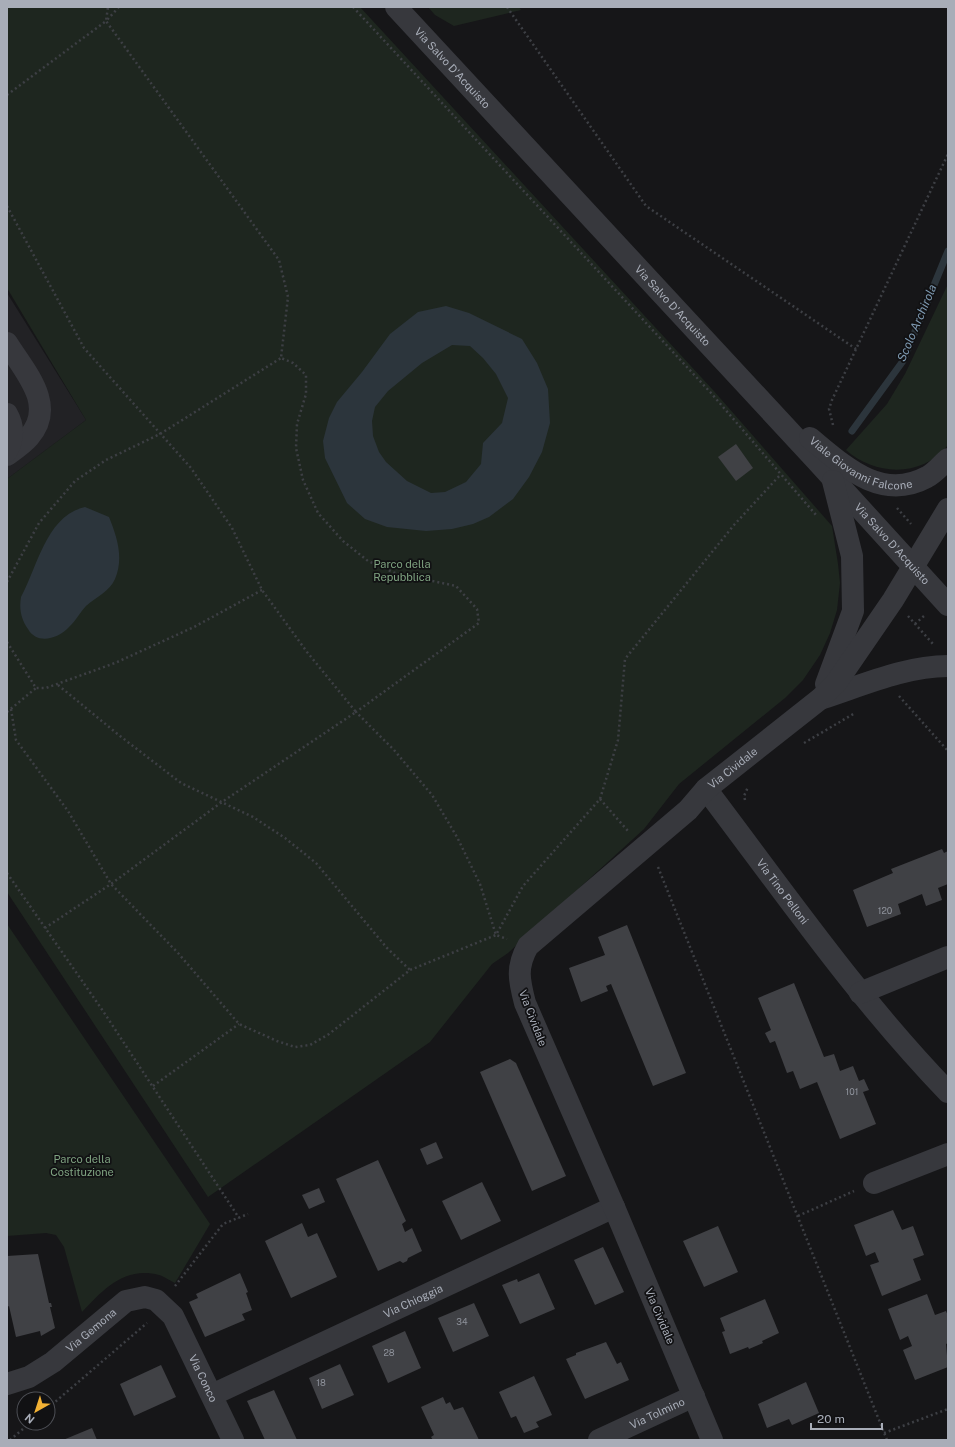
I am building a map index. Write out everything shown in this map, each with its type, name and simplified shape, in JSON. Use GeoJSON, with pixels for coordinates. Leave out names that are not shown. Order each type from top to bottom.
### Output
{"type":"FeatureCollection","features":[{"type":"Feature","properties":{"kind":"street","name":"Via Salvo D'Acquisto"},"geometry":{"type":"LineString","coordinates":[[396,7],[832,478],[948,606]]}},
{"type":"Feature","properties":{"kind":"street"},"geometry":{"type":"LineString","coordinates":[[7,343],[39,396],[41,412],[38,423],[29,438],[7,455]]}},
{"type":"Feature","properties":{"kind":"street","name":"Viale Giovanni Falcone"},"geometry":{"type":"LineString","coordinates":[[741,380],[812,439],[853,471],[869,481],[883,484],[909,484],[928,477],[948,458]]}},
{"type":"Feature","properties":{"kind":"street"},"geometry":{"type":"LineString","coordinates":[[7,414],[11,421],[12,429],[11,443],[7,452]]}},
{"type":"Feature","properties":{"kind":"street"},"geometry":{"type":"LineString","coordinates":[[820,699],[853,611],[852,556],[832,478]]}},
{"type":"Feature","properties":{"kind":"street"},"geometry":{"type":"LineString","coordinates":[[913,567],[948,509]]}},
{"type":"Feature","properties":{"kind":"street","name":"Via Cividale"},"geometry":{"type":"LineString","coordinates":[[712,1440],[614,1207],[525,1003],[519,975],[521,959],[528,946],[688,810],[706,789],[820,699],[836,683],[893,600],[913,567]]}},
{"type":"Feature","properties":{"kind":"street","name":"Via Cividale"},"geometry":{"type":"LineString","coordinates":[[820,699],[889,676],[928,666],[943,658]]}},
{"type":"Feature","properties":{"kind":"street","name":"Via Tino Pelloni"},"geometry":{"type":"LineString","coordinates":[[706,789],[860,993],[916,1058],[948,1092]]}},
{"type":"Feature","properties":{"kind":"street"},"geometry":{"type":"LineString","coordinates":[[860,993],[948,957]]}},
{"type":"Feature","properties":{"kind":"street"},"geometry":{"type":"LineString","coordinates":[[874,1183],[948,1154]]}},
{"type":"Feature","properties":{"kind":"street","name":"Via Chioggia"},"geometry":{"type":"LineString","coordinates":[[212,1396],[614,1207]]}},
{"type":"Feature","properties":{"kind":"street","name":"Via Gemona"},"geometry":{"type":"LineString","coordinates":[[7,1384],[29,1377],[53,1362],[126,1301],[145,1297],[156,1300],[169,1312]]}},
{"type":"Feature","properties":{"kind":"street","name":"Via Conco"},"geometry":{"type":"LineString","coordinates":[[169,1312],[233,1440]]}},
{"type":"Feature","properties":{"kind":"street","name":"Via Tolmino"},"geometry":{"type":"LineString","coordinates":[[599,1440],[694,1396]]}},
{"type":"Feature","properties":{"kind":"path"},"geometry":{"type":"LineString","coordinates":[[108,7],[106,21],[279,260],[288,297],[281,358]]}},
{"type":"Feature","properties":{"kind":"path"},"geometry":{"type":"LineString","coordinates":[[7,95],[106,21],[119,7]]}},
{"type":"Feature","properties":{"kind":"path"},"geometry":{"type":"LineString","coordinates":[[353,7],[711,393],[821,521]]}},
{"type":"Feature","properties":{"kind":"path"},"geometry":{"type":"LineString","coordinates":[[507,7],[646,206],[856,350]]}},
{"type":"Feature","properties":{"kind":"path"},"geometry":{"type":"LineString","coordinates":[[834,427],[831,422],[829,409],[948,154]]}},
{"type":"Feature","properties":{"kind":"path"},"geometry":{"type":"LineString","coordinates":[[7,206],[84,348],[191,468],[232,528],[262,590],[307,652],[356,712],[394,750],[432,795],[457,837],[480,884],[496,935]]}},
{"type":"Feature","properties":{"kind":"path"},"geometry":{"type":"LineString","coordinates":[[7,582],[39,523],[75,481],[106,460],[160,434],[281,358]]}},
{"type":"Feature","properties":{"kind":"path"},"geometry":{"type":"LineString","coordinates":[[45,928],[110,884],[222,802],[356,712],[479,623],[477,609],[456,586],[395,573],[368,561],[343,541],[318,513],[303,480],[296,448],[297,424],[306,394],[306,375],[293,363],[281,358]]}},
{"type":"Feature","properties":{"kind":"path"},"geometry":{"type":"LineString","coordinates":[[11,709],[16,740],[68,811],[110,884],[178,953],[239,1024],[278,1042],[296,1047],[310,1045],[329,1034],[410,970],[496,935],[523,886],[600,799],[618,740],[626,660],[734,524],[781,474]]}},
{"type":"Feature","properties":{"kind":"path"},"geometry":{"type":"LineString","coordinates":[[883,484],[883,493],[928,542]]}},
{"type":"Feature","properties":{"kind":"path"},"geometry":{"type":"LineString","coordinates":[[7,712],[36,688],[58,685],[114,663],[186,630],[262,590]]}},
{"type":"Feature","properties":{"kind":"path"},"geometry":{"type":"LineString","coordinates":[[893,600],[943,658]]}},
{"type":"Feature","properties":{"kind":"path"},"geometry":{"type":"LineString","coordinates":[[7,642],[36,688]]}},
{"type":"Feature","properties":{"kind":"path"},"geometry":{"type":"LineString","coordinates":[[58,685],[120,736],[182,783],[253,817],[285,838],[316,863],[387,948],[410,970]]}},
{"type":"Feature","properties":{"kind":"path"},"geometry":{"type":"LineString","coordinates":[[898,696],[948,751]]}},
{"type":"Feature","properties":{"kind":"path"},"geometry":{"type":"LineString","coordinates":[[803,744],[861,709]]}},
{"type":"Feature","properties":{"kind":"path"},"geometry":{"type":"LineString","coordinates":[[745,803],[744,796],[749,785]]}},
{"type":"Feature","properties":{"kind":"path"},"geometry":{"type":"LineString","coordinates":[[600,799],[659,868],[887,1440]]}},
{"type":"Feature","properties":{"kind":"path"},"geometry":{"type":"LineString","coordinates":[[7,873],[153,1086],[239,1218]]}},
{"type":"Feature","properties":{"kind":"path"},"geometry":{"type":"LineString","coordinates":[[496,935],[528,946]]}},
{"type":"Feature","properties":{"kind":"path"},"geometry":{"type":"LineString","coordinates":[[153,1086],[239,1024]]}},
{"type":"Feature","properties":{"kind":"path"},"geometry":{"type":"LineString","coordinates":[[798,1216],[874,1183]]}},
{"type":"Feature","properties":{"kind":"path"},"geometry":{"type":"LineString","coordinates":[[56,1402],[169,1312]]}},
{"type":"Feature","properties":{"kind":"path"},"geometry":{"type":"LineString","coordinates":[[884,1433],[948,1409]]}},
{"type":"Feature","properties":{"kind":"path"},"geometry":{"type":"LineString","coordinates":[[12,1439],[21,1431]]}},
{"type":"Feature","properties":{"kind":"shaded area"},"geometry":{"type":"Polygon","coordinates":[[[7,293],[86,420],[7,479],[7,293]]]}},
{"type":"Feature","properties":{"kind":"shaded area"},"geometry":{"type":"Polygon","coordinates":[[[446,306],[469,313],[522,339],[537,363],[548,389],[550,423],[542,452],[529,477],[513,499],[489,517],[473,524],[452,529],[426,531],[387,527],[365,519],[347,503],[325,458],[323,441],[329,418],[337,402],[362,372],[390,334],[418,312],[446,306]],[[452,345],[422,363],[388,391],[375,407],[372,421],[373,436],[379,452],[386,462],[407,481],[431,493],[445,492],[466,482],[481,464],[483,443],[502,423],[508,398],[496,374],[483,358],[470,346],[452,345]]]}},
{"type":"Feature","properties":{"kind":"shaded area"},"geometry":{"type":"Polygon","coordinates":[[[85,507],[109,517],[117,540],[119,555],[118,571],[110,587],[86,606],[74,622],[64,631],[54,637],[42,639],[32,634],[22,618],[20,610],[21,597],[38,557],[52,531],[61,520],[72,512],[85,507]]]}},
{"type":"Feature","properties":{"kind":"green space","name":"Parco della Repubblica"},"geometry":{"type":"Polygon","coordinates":[[[7,7],[360,7],[713,390],[832,526],[840,583],[837,610],[830,633],[820,655],[803,680],[785,698],[679,784],[644,829],[508,953],[492,964],[430,1042],[208,1197],[7,892],[7,479],[86,420],[7,288],[7,7]]]}},
{"type":"Feature","properties":{"kind":"green space"},"geometry":{"type":"Polygon","coordinates":[[[428,7],[519,7],[521,10],[454,26],[435,15],[428,7]]]}},
{"type":"Feature","properties":{"kind":"green space"},"geometry":{"type":"Polygon","coordinates":[[[948,284],[948,445],[937,456],[912,468],[898,470],[884,469],[858,459],[846,450],[887,404],[905,374],[948,284]]]}},
{"type":"Feature","properties":{"kind":"green space","name":"Parco della Costituzione"},"geometry":{"type":"Polygon","coordinates":[[[7,924],[210,1224],[175,1283],[161,1276],[147,1273],[125,1277],[106,1288],[82,1312],[64,1247],[56,1235],[46,1233],[7,1236],[7,924]]]}},
{"type":"Feature","properties":{"kind":"building"},"geometry":{"type":"Polygon","coordinates":[[[736,444],[753,468],[736,481],[718,457],[736,444]]]}},
{"type":"Feature","properties":{"kind":"building"},"geometry":{"type":"Polygon","coordinates":[[[942,849],[944,853],[948,851],[948,884],[938,888],[942,900],[926,906],[922,894],[898,904],[901,914],[867,927],[853,890],[893,873],[891,869],[942,849]]]}},
{"type":"Feature","properties":{"kind":"building"},"geometry":{"type":"Polygon","coordinates":[[[627,925],[686,1073],[653,1086],[611,984],[606,986],[608,991],[581,1002],[569,968],[605,955],[598,937],[627,925]]]}},
{"type":"Feature","properties":{"kind":"building"},"geometry":{"type":"Polygon","coordinates":[[[794,983],[824,1057],[834,1054],[840,1071],[853,1066],[859,1081],[864,1079],[869,1090],[863,1092],[876,1124],[840,1139],[817,1082],[800,1089],[793,1071],[787,1073],[775,1041],[770,1043],[765,1033],[771,1030],[758,998],[794,983]]]}},
{"type":"Feature","properties":{"kind":"building"},"geometry":{"type":"Polygon","coordinates":[[[510,1059],[516,1063],[566,1176],[532,1191],[480,1072],[510,1059]]]}},
{"type":"Feature","properties":{"kind":"building"},"geometry":{"type":"Polygon","coordinates":[[[436,1142],[443,1158],[427,1165],[420,1149],[436,1142]]]}},
{"type":"Feature","properties":{"kind":"building"},"geometry":{"type":"Polygon","coordinates":[[[378,1160],[406,1221],[402,1224],[405,1232],[412,1228],[422,1251],[408,1258],[407,1261],[403,1263],[400,1261],[378,1271],[336,1179],[378,1160]]]}},
{"type":"Feature","properties":{"kind":"building"},"geometry":{"type":"Polygon","coordinates":[[[482,1182],[501,1221],[461,1240],[442,1201],[482,1182]]]}},
{"type":"Feature","properties":{"kind":"building"},"geometry":{"type":"Polygon","coordinates":[[[319,1188],[325,1202],[309,1209],[302,1195],[319,1188]]]}},
{"type":"Feature","properties":{"kind":"building"},"geometry":{"type":"Polygon","coordinates":[[[893,1210],[902,1230],[913,1226],[924,1255],[913,1259],[921,1280],[882,1296],[870,1265],[879,1262],[875,1252],[866,1256],[854,1225],[893,1210]]]}},
{"type":"Feature","properties":{"kind":"building"},"geometry":{"type":"Polygon","coordinates":[[[302,1223],[308,1237],[317,1233],[337,1277],[291,1298],[265,1241],[302,1223]]]}},
{"type":"Feature","properties":{"kind":"building"},"geometry":{"type":"Polygon","coordinates":[[[718,1226],[738,1272],[704,1287],[683,1241],[718,1226]]]}},
{"type":"Feature","properties":{"kind":"building"},"geometry":{"type":"Polygon","coordinates":[[[603,1247],[624,1292],[595,1305],[574,1260],[603,1247]]]}},
{"type":"Feature","properties":{"kind":"building"},"geometry":{"type":"Polygon","coordinates":[[[38,1254],[49,1303],[51,1303],[52,1307],[50,1307],[55,1328],[41,1336],[40,1331],[16,1337],[9,1306],[7,1307],[7,1256],[38,1254]]]}},
{"type":"Feature","properties":{"kind":"building"},"geometry":{"type":"Polygon","coordinates":[[[240,1273],[248,1292],[246,1293],[252,1310],[242,1314],[245,1320],[205,1337],[189,1302],[198,1298],[196,1294],[240,1273]]]}},
{"type":"Feature","properties":{"kind":"building"},"geometry":{"type":"Polygon","coordinates":[[[539,1273],[555,1309],[520,1324],[502,1285],[517,1279],[518,1282],[539,1273]]]}},
{"type":"Feature","properties":{"kind":"building"},"geometry":{"type":"Polygon","coordinates":[[[927,1294],[935,1315],[946,1311],[948,1316],[948,1343],[946,1344],[948,1367],[915,1380],[903,1350],[912,1346],[908,1336],[900,1340],[888,1309],[927,1294]]]}},
{"type":"Feature","properties":{"kind":"building"},"geometry":{"type":"Polygon","coordinates":[[[765,1299],[779,1333],[762,1341],[763,1343],[749,1349],[748,1347],[730,1354],[722,1332],[725,1331],[720,1318],[765,1299]]]}},
{"type":"Feature","properties":{"kind":"building"},"geometry":{"type":"Polygon","coordinates":[[[474,1303],[489,1336],[453,1352],[438,1318],[474,1303]]]}},
{"type":"Feature","properties":{"kind":"building"},"geometry":{"type":"Polygon","coordinates":[[[405,1331],[421,1368],[388,1383],[372,1346],[405,1331]]]}},
{"type":"Feature","properties":{"kind":"building"},"geometry":{"type":"Polygon","coordinates":[[[606,1342],[617,1364],[621,1362],[629,1380],[585,1399],[566,1359],[576,1355],[576,1353],[606,1342]]]}},
{"type":"Feature","properties":{"kind":"building"},"geometry":{"type":"Polygon","coordinates":[[[340,1364],[354,1395],[322,1409],[309,1378],[340,1364]]]}},
{"type":"Feature","properties":{"kind":"building"},"geometry":{"type":"Polygon","coordinates":[[[161,1365],[176,1397],[134,1416],[120,1384],[161,1365]]]}},
{"type":"Feature","properties":{"kind":"building"},"geometry":{"type":"Polygon","coordinates":[[[534,1376],[552,1415],[536,1422],[539,1427],[524,1433],[516,1416],[511,1418],[499,1392],[534,1376]]]}},
{"type":"Feature","properties":{"kind":"building"},"geometry":{"type":"Polygon","coordinates":[[[806,1382],[819,1413],[792,1425],[789,1419],[767,1428],[758,1404],[806,1382]]]}},
{"type":"Feature","properties":{"kind":"building"},"geometry":{"type":"Polygon","coordinates":[[[274,1390],[297,1440],[265,1440],[247,1401],[274,1390]]]}},
{"type":"Feature","properties":{"kind":"building"},"geometry":{"type":"Polygon","coordinates":[[[443,1397],[446,1404],[450,1402],[454,1410],[463,1407],[479,1440],[433,1440],[431,1437],[434,1435],[421,1407],[443,1397]]]}},
{"type":"Feature","properties":{"kind":"building"},"geometry":{"type":"Polygon","coordinates":[[[92,1428],[97,1440],[63,1440],[92,1428]]]}},
{"type":"Feature","properties":{"kind":"waterway","name":"Scolo Archirola"},"geometry":{"type":"LineString","coordinates":[[852,431],[903,361],[948,251]]}}]}
